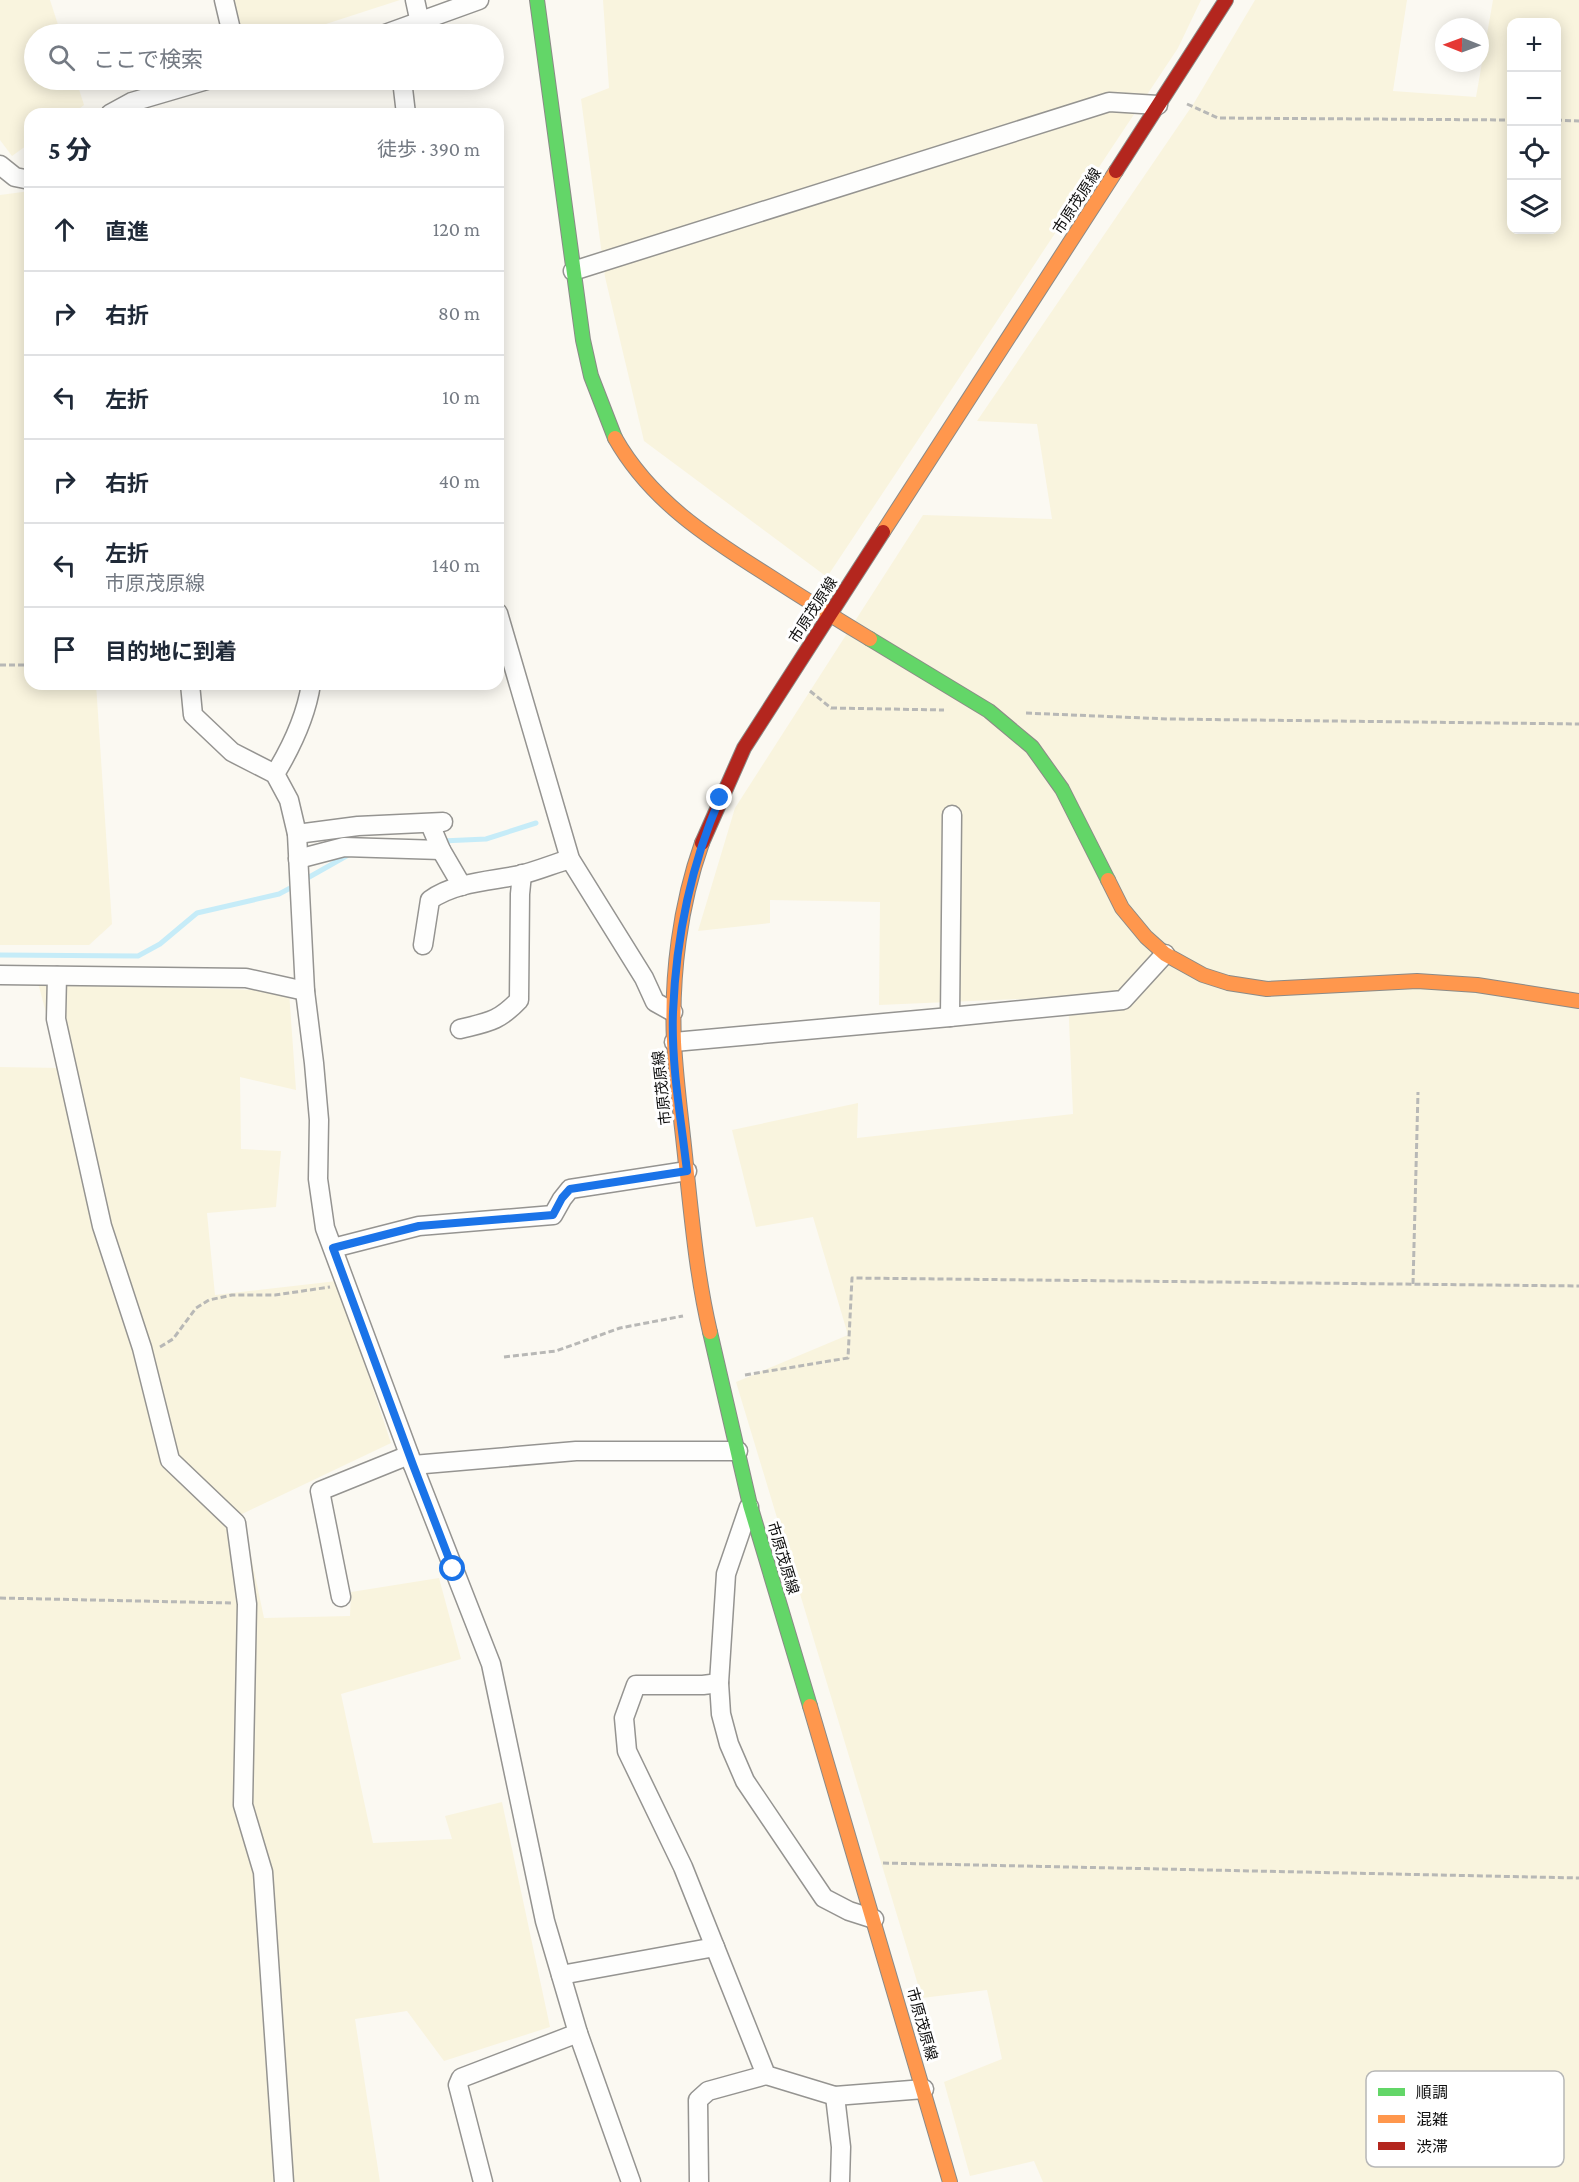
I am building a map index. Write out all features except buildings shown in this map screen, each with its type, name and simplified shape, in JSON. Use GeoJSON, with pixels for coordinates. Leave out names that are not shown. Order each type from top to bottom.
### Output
{"type":"FeatureCollection","features":[{"type":"Feature","properties":{"kind":"main road"},"geometry":{"type":"LineString","coordinates":[[537,0],[573,271],[591,376],[611,432],[627,460],[661,499],[689,523],[830,615],[989,711],[1032,747],[1062,789],[1122,908],[1146,937],[1166,954],[1203,975],[1228,983],[1267,989],[1418,981],[1477,985],[1579,1001]]}},
{"type":"Feature","properties":{"kind":"main road","name":"市原茂原線"},"geometry":{"type":"LineString","coordinates":[[950,2182],[750,1505],[719,1379],[705,1312],[674,1042],[673,1012],[681,936],[695,865],[707,829],[744,748],[1226,0]]}},
{"type":"Feature","properties":{"kind":"street"},"geometry":{"type":"LineString","coordinates":[[224,0],[230,24]]}},
{"type":"Feature","properties":{"kind":"street"},"geometry":{"type":"LineString","coordinates":[[415,0],[420,23],[478,0]]}},
{"type":"Feature","properties":{"kind":"street"},"geometry":{"type":"LineString","coordinates":[[121,108],[132,102],[173,90]]}},
{"type":"Feature","properties":{"kind":"street"},"geometry":{"type":"LineString","coordinates":[[403,90],[405,108]]}},
{"type":"Feature","properties":{"kind":"street"},"geometry":{"type":"LineString","coordinates":[[573,271],[1109,102],[1161,100]]}},
{"type":"Feature","properties":{"kind":"street"},"geometry":{"type":"LineString","coordinates":[[0,165],[15,177],[24,179]]}},
{"type":"Feature","properties":{"kind":"street"},"geometry":{"type":"LineString","coordinates":[[504,634],[570,859],[644,978],[655,1002],[673,1012]]}},
{"type":"Feature","properties":{"kind":"street"},"geometry":{"type":"LineString","coordinates":[[191,690],[193,715],[232,752],[275,774],[289,800],[297,834],[305,991],[319,1120],[318,1179],[326,1228],[411,1460],[491,1664],[545,1922],[578,2033],[631,2182]]}},
{"type":"Feature","properties":{"kind":"street"},"geometry":{"type":"LineString","coordinates":[[275,774],[289,751],[308,705],[311,690]]}},
{"type":"Feature","properties":{"kind":"street"},"geometry":{"type":"LineString","coordinates":[[950,1017],[952,815]]}},
{"type":"Feature","properties":{"kind":"street"},"geometry":{"type":"LineString","coordinates":[[297,834],[358,826],[436,823],[441,850],[462,886]]}},
{"type":"Feature","properties":{"kind":"street"},"geometry":{"type":"LineString","coordinates":[[298,859],[344,847],[441,850]]}},
{"type":"Feature","properties":{"kind":"street"},"geometry":{"type":"LineString","coordinates":[[423,945],[430,900],[438,895],[462,886],[522,874],[570,859]]}},
{"type":"Feature","properties":{"kind":"street"},"geometry":{"type":"LineString","coordinates":[[460,1029],[504,1016],[519,1000],[522,874]]}},
{"type":"Feature","properties":{"kind":"street"},"geometry":{"type":"LineString","coordinates":[[674,1042],[1123,1000],[1166,954]]}},
{"type":"Feature","properties":{"kind":"street"},"geometry":{"type":"LineString","coordinates":[[0,975],[246,978],[305,991]]}},
{"type":"Feature","properties":{"kind":"street"},"geometry":{"type":"LineString","coordinates":[[57,976],[56,1019],[102,1226],[142,1348],[170,1460],[236,1523],[247,1604],[243,1805],[264,1872],[284,2182]]}},
{"type":"Feature","properties":{"kind":"street"},"geometry":{"type":"LineString","coordinates":[[333,1248],[419,1226],[553,1215],[570,1189],[687,1171]]}},
{"type":"Feature","properties":{"kind":"street"},"geometry":{"type":"LineString","coordinates":[[341,1597],[320,1491],[411,1460],[576,1451],[738,1451]]}},
{"type":"Feature","properties":{"kind":"street"},"geometry":{"type":"LineString","coordinates":[[750,1505],[726,1574],[719,1683],[721,1714],[729,1744],[745,1781],[824,1898],[849,1911],[874,1919]]}},
{"type":"Feature","properties":{"kind":"street"},"geometry":{"type":"LineString","coordinates":[[719,1683],[636,1685],[624,1718],[627,1751],[683,1867],[765,2075]]}},
{"type":"Feature","properties":{"kind":"street"},"geometry":{"type":"LineString","coordinates":[[561,1975],[714,1947]]}},
{"type":"Feature","properties":{"kind":"street"},"geometry":{"type":"LineString","coordinates":[[483,2182],[458,2085],[461,2078],[578,2033]]}},
{"type":"Feature","properties":{"kind":"street"},"geometry":{"type":"LineString","coordinates":[[699,2182],[698,2100],[708,2091],[765,2075],[835,2096],[924,2089]]}},
{"type":"Feature","properties":{"kind":"street"},"geometry":{"type":"LineString","coordinates":[[835,2096],[841,2147],[840,2182]]}},
{"type":"Feature","properties":{"kind":"path"},"geometry":{"type":"LineString","coordinates":[[1161,100],[1218,118],[1507,120]]}},
{"type":"Feature","properties":{"kind":"path"},"geometry":{"type":"LineString","coordinates":[[1561,120],[1579,121]]}},
{"type":"Feature","properties":{"kind":"path"},"geometry":{"type":"LineString","coordinates":[[0,665],[24,665]]}},
{"type":"Feature","properties":{"kind":"path"},"geometry":{"type":"LineString","coordinates":[[791,675],[831,708],[944,711]]}},
{"type":"Feature","properties":{"kind":"path"},"geometry":{"type":"LineString","coordinates":[[1025,713],[1169,719],[1579,724]]}},
{"type":"Feature","properties":{"kind":"path"},"geometry":{"type":"LineString","coordinates":[[1413,1284],[1418,1092]]}},
{"type":"Feature","properties":{"kind":"path"},"geometry":{"type":"LineString","coordinates":[[719,1379],[848,1358],[852,1278],[1579,1286]]}},
{"type":"Feature","properties":{"kind":"path"},"geometry":{"type":"LineString","coordinates":[[142,1348],[159,1347],[173,1339],[196,1308],[209,1300],[232,1295],[275,1295],[346,1285]]}},
{"type":"Feature","properties":{"kind":"path"},"geometry":{"type":"LineString","coordinates":[[504,1358],[556,1351],[620,1328],[705,1312]]}},
{"type":"Feature","properties":{"kind":"path"},"geometry":{"type":"LineString","coordinates":[[0,1598],[247,1604]]}},
{"type":"Feature","properties":{"kind":"path"},"geometry":{"type":"LineString","coordinates":[[857,1862],[952,1866],[1579,1878]]}},
{"type":"Feature","properties":{"kind":"shaded area"},"geometry":{"type":"Polygon","coordinates":[[[0,0],[50,0],[58,24],[24,24],[24,90],[79,90],[84,105],[80,108],[24,108],[24,147],[12,156],[0,140],[0,0]]]}},
{"type":"Feature","properties":{"kind":"shaded area"},"geometry":{"type":"Polygon","coordinates":[[[229,0],[400,0],[326,24],[233,24],[229,0]]]}},
{"type":"Feature","properties":{"kind":"shaded area"},"geometry":{"type":"Polygon","coordinates":[[[603,0],[1201,0],[1178,48],[827,577],[644,441],[605,277],[581,99],[609,88],[603,0]]]}},
{"type":"Feature","properties":{"kind":"shaded area"},"geometry":{"type":"Polygon","coordinates":[[[1255,0],[1407,0],[1393,91],[1476,97],[1480,72],[1489,72],[1489,23],[1493,0],[1579,0],[1579,2182],[1043,2182],[1034,2161],[970,2176],[944,2082],[1002,2059],[987,1990],[922,1998],[736,1382],[848,1335],[813,1217],[756,1227],[732,1130],[858,1103],[857,1138],[1073,1114],[1068,997],[879,1005],[880,902],[770,900],[770,923],[698,931],[735,808],[923,515],[1052,519],[1037,424],[977,421],[1194,103],[1255,0]]]}},
{"type":"Feature","properties":{"kind":"shaded area"},"geometry":{"type":"Polygon","coordinates":[[[24,192],[24,690],[96,690],[112,924],[89,945],[0,945],[0,195],[24,192]]]}},
{"type":"Feature","properties":{"kind":"shaded area"},"geometry":{"type":"Polygon","coordinates":[[[38,983],[289,991],[296,1090],[240,1077],[241,1149],[281,1151],[276,1207],[207,1213],[215,1295],[337,1281],[391,1443],[242,1514],[264,1618],[350,1616],[351,1592],[439,1578],[461,1659],[341,1694],[373,1843],[452,1839],[445,1816],[502,1802],[550,2027],[444,2061],[407,2011],[355,2019],[380,2182],[0,2182],[0,1067],[61,1068],[38,983]]]}},
{"type":"Feature","properties":{"kind":"waterway"},"geometry":{"type":"LineString","coordinates":[[442,841],[486,839],[536,823]]}},
{"type":"Feature","properties":{"kind":"waterway"},"geometry":{"type":"LineString","coordinates":[[304,880],[350,854]]}},
{"type":"Feature","properties":{"kind":"waterway"},"geometry":{"type":"LineString","coordinates":[[0,955],[138,956],[160,944],[197,913],[279,894],[296,885]]}},
{"type":"Feature","properties":{"kind":"traffic: fast"},"geometry":{"type":"LineString","coordinates":[[537,0],[583,340],[591,376],[615,438]]}},
{"type":"Feature","properties":{"kind":"traffic: fast"},"geometry":{"type":"LineString","coordinates":[[870,639],[989,711],[1032,747],[1062,789],[1108,880]]}},
{"type":"Feature","properties":{"kind":"traffic: fast"},"geometry":{"type":"LineString","coordinates":[[710,1332],[750,1505],[810,1706]]}},
{"type":"Feature","properties":{"kind":"traffic: slow"},"geometry":{"type":"LineString","coordinates":[[883,532],[1116,171]]}},
{"type":"Feature","properties":{"kind":"traffic: slow"},"geometry":{"type":"LineString","coordinates":[[615,438],[645,480],[663,499],[702,531],[870,639]]}},
{"type":"Feature","properties":{"kind":"traffic: slow"},"geometry":{"type":"LineString","coordinates":[[702,843],[683,916],[676,966],[673,1017],[676,1073],[693,1228],[710,1332]]}},
{"type":"Feature","properties":{"kind":"traffic: slow"},"geometry":{"type":"LineString","coordinates":[[1108,880],[1122,908],[1146,937],[1165,954],[1203,975],[1228,983],[1267,989],[1417,981],[1477,985],[1579,1001]]}},
{"type":"Feature","properties":{"kind":"traffic: slow"},"geometry":{"type":"LineString","coordinates":[[810,1706],[950,2182]]}},
{"type":"Feature","properties":{"kind":"traffic: jam"},"geometry":{"type":"LineString","coordinates":[[1116,171],[1226,0]]}},
{"type":"Feature","properties":{"kind":"traffic: jam"},"geometry":{"type":"LineString","coordinates":[[702,843],[744,748],[883,532]]}},
{"type":"Feature","properties":{"kind":"route"},"geometry":{"type":"LineString","coordinates":[[453,1569],[333,1248],[419,1226],[553,1215],[570,1189],[687,1171],[673,1012],[687,901],[695,865],[720,798]]}}]}
